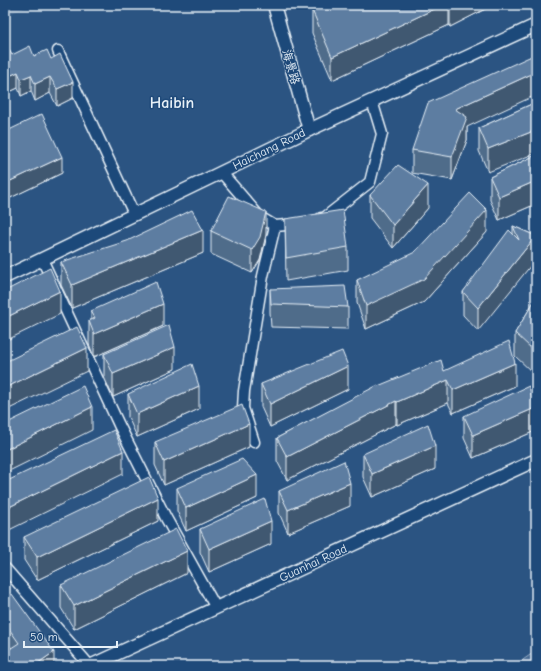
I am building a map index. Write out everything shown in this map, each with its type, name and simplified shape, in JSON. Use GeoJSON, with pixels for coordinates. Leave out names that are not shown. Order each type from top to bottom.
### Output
{"type":"FeatureCollection","features":[{"type":"Feature","properties":{"kind":"street","name":"海景路"},"geometry":{"type":"LineString","coordinates":[[274,5],[309,130]]}},
{"type":"Feature","properties":{"kind":"street","name":"Haichang Road"},"geometry":{"type":"LineString","coordinates":[[5,277],[309,130],[536,25]]}},
{"type":"Feature","properties":{"kind":"street"},"geometry":{"type":"LineString","coordinates":[[58,51],[134,214]]}},
{"type":"Feature","properties":{"kind":"street"},"geometry":{"type":"LineString","coordinates":[[221,172],[260,217],[275,226],[294,225],[324,218],[370,182],[382,134],[373,100]]}},
{"type":"Feature","properties":{"kind":"street"},"geometry":{"type":"LineString","coordinates":[[254,442],[243,408],[244,391],[263,276],[275,226]]}},
{"type":"Feature","properties":{"kind":"street"},"geometry":{"type":"LineString","coordinates":[[42,259],[119,425],[166,518],[216,608]]}},
{"type":"Feature","properties":{"kind":"street","name":"Guanhai Road"},"geometry":{"type":"LineString","coordinates":[[90,666],[536,460]]}},
{"type":"Feature","properties":{"kind":"street"},"geometry":{"type":"LineString","coordinates":[[5,568],[90,666]]}},
{"type":"Feature","properties":{"kind":"shaded area"},"geometry":{"type":"Polygon","coordinates":[[[5,5],[31,5],[5,16],[5,5]]]}},
{"type":"Feature","properties":{"kind":"shaded area"},"geometry":{"type":"Polygon","coordinates":[[[536,651],[536,666],[514,666],[536,651]]]}},
{"type":"Feature","properties":{"kind":"building"},"geometry":{"type":"Polygon","coordinates":[[[323,5],[443,5],[332,57],[312,10],[323,5]]]}},
{"type":"Feature","properties":{"kind":"building"},"geometry":{"type":"Polygon","coordinates":[[[7,46],[12,55],[30,46],[34,56],[47,50],[51,59],[60,54],[73,82],[57,89],[50,77],[35,84],[31,75],[21,79],[18,72],[5,78],[5,47],[7,46]]]}},
{"type":"Feature","properties":{"kind":"building"},"geometry":{"type":"Polygon","coordinates":[[[536,54],[536,72],[455,109],[467,117],[452,157],[412,150],[428,103],[536,54]]]}},
{"type":"Feature","properties":{"kind":"building"},"geometry":{"type":"Polygon","coordinates":[[[536,102],[536,130],[488,149],[479,128],[536,102]]]}},
{"type":"Feature","properties":{"kind":"building"},"geometry":{"type":"Polygon","coordinates":[[[42,114],[62,157],[6,183],[5,132],[42,114]]]}},
{"type":"Feature","properties":{"kind":"building"},"geometry":{"type":"Polygon","coordinates":[[[536,155],[536,181],[499,197],[490,177],[536,155]]]}},
{"type":"Feature","properties":{"kind":"building"},"geometry":{"type":"Polygon","coordinates":[[[398,165],[428,185],[393,225],[370,195],[398,165]]]}},
{"type":"Feature","properties":{"kind":"building"},"geometry":{"type":"Polygon","coordinates":[[[470,193],[487,210],[424,279],[366,306],[357,280],[415,252],[470,193]]]}},
{"type":"Feature","properties":{"kind":"building"},"geometry":{"type":"Polygon","coordinates":[[[229,196],[266,212],[260,237],[252,250],[211,231],[229,196]]]}},
{"type":"Feature","properties":{"kind":"building"},"geometry":{"type":"Polygon","coordinates":[[[192,210],[203,230],[72,285],[61,262],[127,241],[192,210]]]}},
{"type":"Feature","properties":{"kind":"building"},"geometry":{"type":"Polygon","coordinates":[[[343,210],[348,247],[286,258],[285,219],[343,210]]]}},
{"type":"Feature","properties":{"kind":"building"},"geometry":{"type":"Polygon","coordinates":[[[513,226],[536,236],[478,308],[463,292],[509,230],[519,240],[513,226]]]}},
{"type":"Feature","properties":{"kind":"building"},"geometry":{"type":"Polygon","coordinates":[[[50,268],[60,291],[5,318],[5,291],[50,268]]]}},
{"type":"Feature","properties":{"kind":"building"},"geometry":{"type":"Polygon","coordinates":[[[156,282],[163,304],[94,334],[89,321],[95,318],[91,311],[156,282]]]}},
{"type":"Feature","properties":{"kind":"building"},"geometry":{"type":"Polygon","coordinates":[[[345,286],[348,307],[271,304],[270,289],[345,286]]]}},
{"type":"Feature","properties":{"kind":"building"},"geometry":{"type":"Polygon","coordinates":[[[536,298],[536,343],[532,349],[515,333],[536,298]]]}},
{"type":"Feature","properties":{"kind":"building"},"geometry":{"type":"Polygon","coordinates":[[[169,325],[175,347],[113,374],[104,354],[169,325]]]}},
{"type":"Feature","properties":{"kind":"building"},"geometry":{"type":"Polygon","coordinates":[[[77,327],[87,348],[5,388],[5,362],[77,327]]]}},
{"type":"Feature","properties":{"kind":"building"},"geometry":{"type":"Polygon","coordinates":[[[509,341],[515,363],[453,390],[448,380],[397,402],[396,401],[287,457],[277,438],[378,385],[441,360],[444,371],[509,341]]]}},
{"type":"Feature","properties":{"kind":"building"},"geometry":{"type":"Polygon","coordinates":[[[342,351],[348,366],[270,404],[261,384],[342,351]]]}},
{"type":"Feature","properties":{"kind":"building"},"geometry":{"type":"Polygon","coordinates":[[[192,364],[199,386],[137,414],[128,394],[192,364]]]}},
{"type":"Feature","properties":{"kind":"building"},"geometry":{"type":"Polygon","coordinates":[[[83,386],[92,407],[5,450],[5,424],[83,386]]]}},
{"type":"Feature","properties":{"kind":"building"},"geometry":{"type":"Polygon","coordinates":[[[529,386],[535,408],[473,435],[464,416],[529,386]]]}},
{"type":"Feature","properties":{"kind":"building"},"geometry":{"type":"Polygon","coordinates":[[[242,405],[249,424],[164,462],[155,442],[242,405]]]}},
{"type":"Feature","properties":{"kind":"building"},"geometry":{"type":"Polygon","coordinates":[[[428,424],[435,446],[372,474],[363,454],[428,424]]]}},
{"type":"Feature","properties":{"kind":"building"},"geometry":{"type":"Polygon","coordinates":[[[114,430],[123,451],[5,509],[5,482],[114,430]]]}},
{"type":"Feature","properties":{"kind":"building"},"geometry":{"type":"Polygon","coordinates":[[[242,459],[257,475],[186,508],[177,488],[242,459]]]}},
{"type":"Feature","properties":{"kind":"building"},"geometry":{"type":"Polygon","coordinates":[[[344,461],[350,483],[288,510],[279,491],[344,461]]]}},
{"type":"Feature","properties":{"kind":"building"},"geometry":{"type":"Polygon","coordinates":[[[149,477],[158,498],[37,557],[24,537],[149,477]]]}},
{"type":"Feature","properties":{"kind":"building"},"geometry":{"type":"Polygon","coordinates":[[[265,499],[271,521],[209,549],[200,529],[265,499]]]}},
{"type":"Feature","properties":{"kind":"building"},"geometry":{"type":"Polygon","coordinates":[[[176,529],[187,551],[74,606],[61,585],[176,529]]]}},
{"type":"Feature","properties":{"kind":"building"},"geometry":{"type":"Polygon","coordinates":[[[12,594],[54,652],[34,666],[5,666],[5,652],[19,643],[5,623],[5,599],[12,594]]]}},
{"type":"Feature","properties":{"kind":"district","name":"Haibin"},"geometry":{"type":"Point","coordinates":[172,102]}}]}
